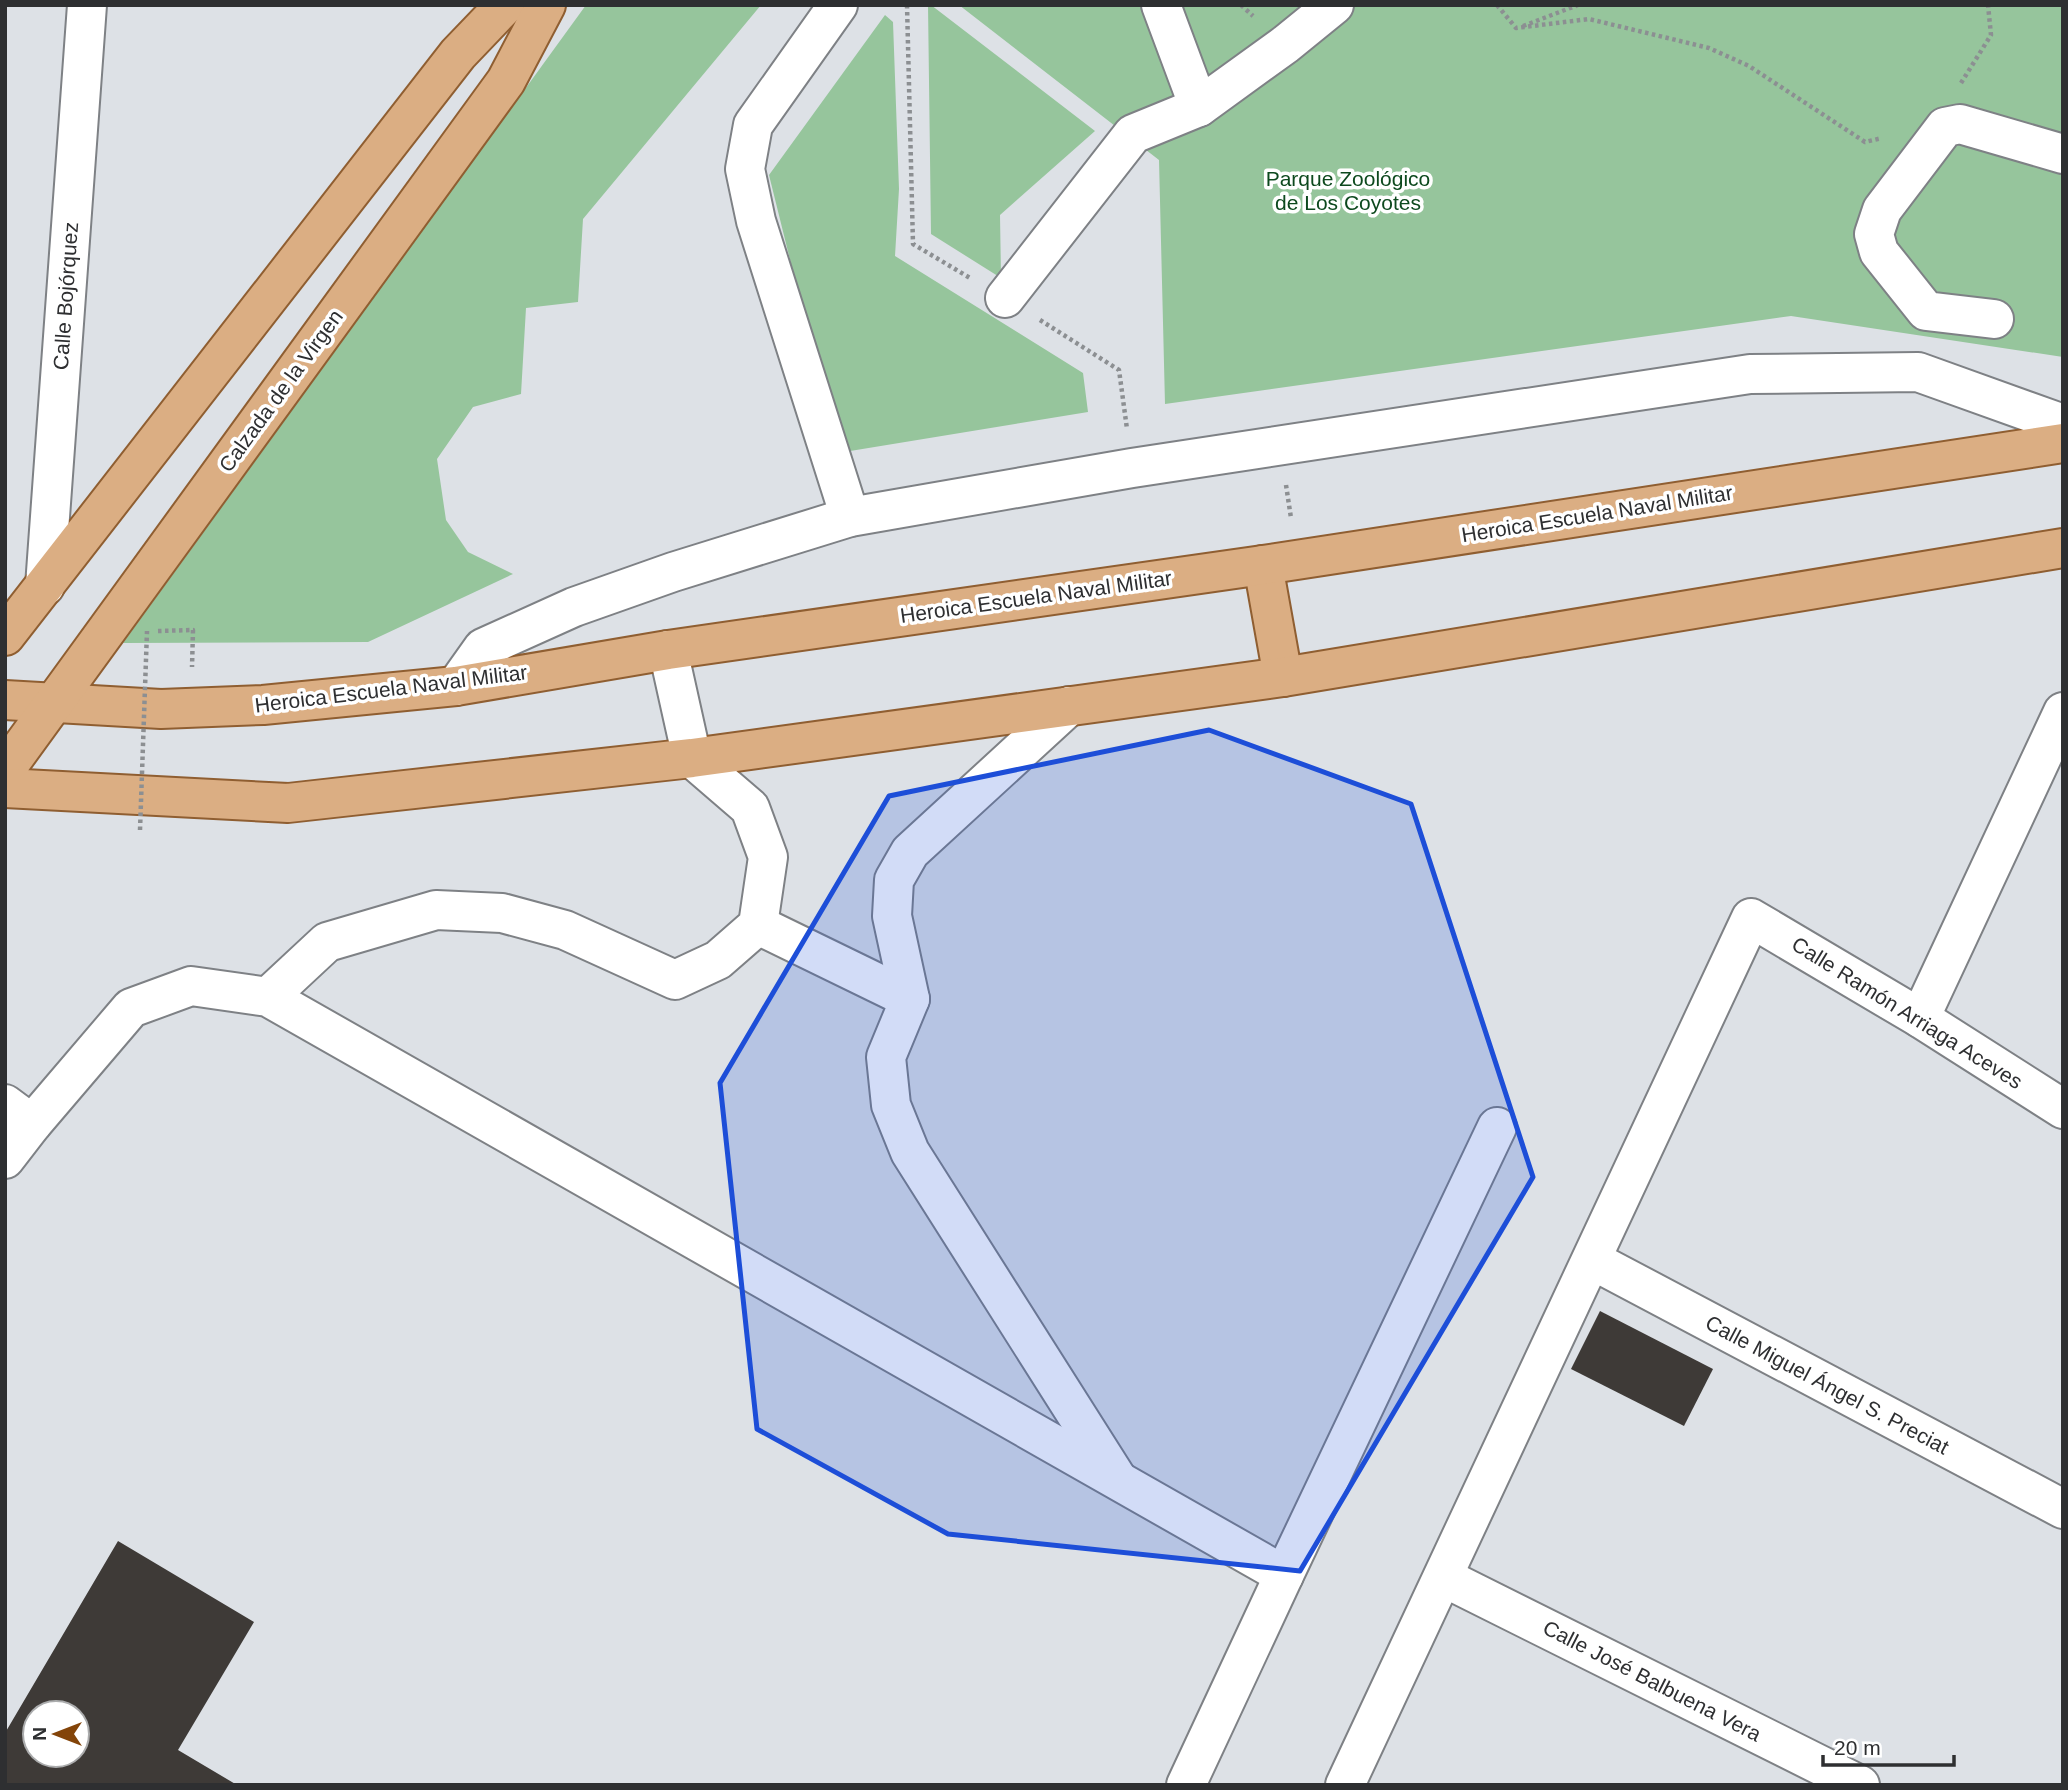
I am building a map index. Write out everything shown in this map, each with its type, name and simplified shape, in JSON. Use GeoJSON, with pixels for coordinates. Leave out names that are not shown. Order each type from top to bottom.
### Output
{"type":"FeatureCollection","features":[{"type":"Feature","properties":{"kind":"main road"},"geometry":{"type":"LineString","coordinates":[[5,636],[458,54],[505,5]]}},
{"type":"Feature","properties":{"kind":"main road","name":"Calzada de la Virgen"},"geometry":{"type":"LineString","coordinates":[[5,770],[506,81],[546,5]]}},
{"type":"Feature","properties":{"kind":"main road","name":"Heroica Escuela Naval Militar"},"geometry":{"type":"LineString","coordinates":[[5,700],[161,709],[263,705],[456,686],[668,650],[1263,565],[2063,443]]}},
{"type":"Feature","properties":{"kind":"main road"},"geometry":{"type":"LineString","coordinates":[[5,788],[288,803],[692,758],[1283,677],[2063,548]]}},
{"type":"Feature","properties":{"kind":"main road"},"geometry":{"type":"LineString","coordinates":[[1263,565],[1283,677]]}},
{"type":"Feature","properties":{"kind":"street","name":"Calle Bojórquez"},"geometry":{"type":"LineString","coordinates":[[45,586],[88,5]]}},
{"type":"Feature","properties":{"kind":"street"},"geometry":{"type":"LineString","coordinates":[[838,5],[753,125],[745,169],[755,221],[850,517]]}},
{"type":"Feature","properties":{"kind":"street"},"geometry":{"type":"LineString","coordinates":[[1161,5],[1199,107]]}},
{"type":"Feature","properties":{"kind":"street"},"geometry":{"type":"LineString","coordinates":[[1005,298],[1133,134],[1199,107],[1286,44],[1334,5]]}},
{"type":"Feature","properties":{"kind":"street"},"geometry":{"type":"LineString","coordinates":[[1994,319],[1927,311],[1879,252],[1874,234],[1882,210],[1945,127],[1960,124],[2063,154]]}},
{"type":"Feature","properties":{"kind":"street"},"geometry":{"type":"LineString","coordinates":[[456,686],[483,649],[574,607],[673,572],[850,517],[1132,468],[1750,374],[1918,372],[2063,424]]}},
{"type":"Feature","properties":{"kind":"street"},"geometry":{"type":"LineString","coordinates":[[268,997],[327,942],[436,910],[502,913],[565,930],[675,980],[718,960],[758,925],[768,857],[750,808],[692,758],[668,650]]}},
{"type":"Feature","properties":{"kind":"street"},"geometry":{"type":"LineString","coordinates":[[1069,706],[910,852],[894,880],[892,916],[910,999],[886,1057],[891,1105],[910,1152],[1119,1481]]}},
{"type":"Feature","properties":{"kind":"street"},"geometry":{"type":"LineString","coordinates":[[1920,1018],[2063,712]]}},
{"type":"Feature","properties":{"kind":"street","name":"Calle Ramón Arriaga Aceves"},"geometry":{"type":"LineString","coordinates":[[1592,1260],[1751,918],[1920,1018],[2063,1109]]}},
{"type":"Feature","properties":{"kind":"street"},"geometry":{"type":"LineString","coordinates":[[758,925],[910,999]]}},
{"type":"Feature","properties":{"kind":"street"},"geometry":{"type":"LineString","coordinates":[[5,1159],[19,1114],[131,1008],[191,986],[268,997],[1283,1575]]}},
{"type":"Feature","properties":{"kind":"street"},"geometry":{"type":"LineString","coordinates":[[1186,1785],[1497,1127]]}},
{"type":"Feature","properties":{"kind":"street"},"geometry":{"type":"LineString","coordinates":[[1345,1785],[1592,1260]]}},
{"type":"Feature","properties":{"kind":"street","name":"Calle Miguel Ángel S. Preciat"},"geometry":{"type":"LineString","coordinates":[[1592,1260],[2063,1509]]}},
{"type":"Feature","properties":{"kind":"street","name":"Calle José Balbuena Vera"},"geometry":{"type":"LineString","coordinates":[[1443,1577],[1860,1785]]}},
{"type":"Feature","properties":{"kind":"path"},"geometry":{"type":"LineString","coordinates":[[1497,5],[1516,29]]}},
{"type":"Feature","properties":{"kind":"path"},"geometry":{"type":"LineString","coordinates":[[1516,29],[1578,5]]}},
{"type":"Feature","properties":{"kind":"path"},"geometry":{"type":"LineString","coordinates":[[1959,86],[1991,35],[1988,5]]}},
{"type":"Feature","properties":{"kind":"path"},"geometry":{"type":"LineString","coordinates":[[1516,29],[1589,19],[1709,48],[1749,66],[1865,142],[1888,136]]}},
{"type":"Feature","properties":{"kind":"path"},"geometry":{"type":"LineString","coordinates":[[140,830],[146,631],[193,630]]}},
{"type":"Feature","properties":{"kind":"highlighted area"},"geometry":{"type":"Polygon","coordinates":[[[1209,730],[1411,804],[1533,1177],[1300,1571],[948,1534],[757,1429],[720,1083],[889,796],[1209,730]]]}},
{"type":"Feature","properties":{"kind":"green space"},"geometry":{"type":"Polygon","coordinates":[[[586,5],[761,5],[583,219],[578,302],[526,308],[521,394],[473,407],[437,459],[446,520],[468,552],[513,574],[368,642],[123,643],[586,5]]]}},
{"type":"Feature","properties":{"kind":"green space"},"geometry":{"type":"Polygon","coordinates":[[[928,5],[1095,131],[1000,215],[1001,278],[931,234],[928,5]]]}},
{"type":"Feature","properties":{"kind":"green space","name":"Parque Zoológico de Los Coyotes"},"geometry":{"type":"Polygon","coordinates":[[[959,5],[2063,5],[2063,357],[1791,316],[1165,404],[1159,160],[959,5]]]}},
{"type":"Feature","properties":{"kind":"green space"},"geometry":{"type":"Polygon","coordinates":[[[885,15],[893,22],[899,189],[895,256],[1083,373],[1088,412],[838,453],[769,175],[885,15]]]}},
{"type":"Feature","properties":{"kind":"building"},"geometry":{"type":"Polygon","coordinates":[[[1600,1311],[1713,1369],[1684,1426],[1571,1369],[1600,1311]]]}},
{"type":"Feature","properties":{"kind":"building"},"geometry":{"type":"Polygon","coordinates":[[[118,1541],[254,1622],[178,1750],[237,1785],[5,1785],[5,1733],[21,1706],[21,1769],[91,1769],[91,1699],[25,1699],[118,1541]]]}}]}
